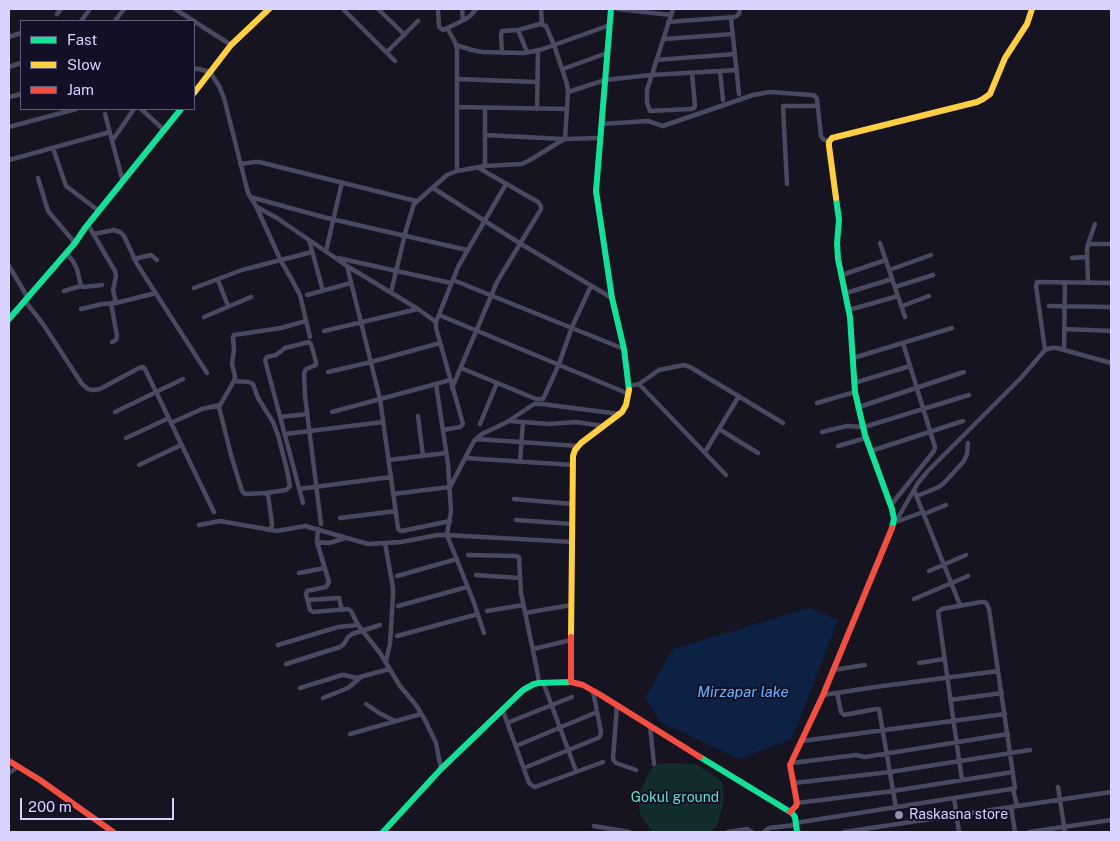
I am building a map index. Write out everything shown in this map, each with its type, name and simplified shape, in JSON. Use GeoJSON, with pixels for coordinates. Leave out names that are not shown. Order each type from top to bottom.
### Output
{"type":"FeatureCollection","features":[{"type":"Feature","properties":{"kind":"street"},"geometry":{"type":"LineString","coordinates":[[57,14],[61,9]]}},
{"type":"Feature","properties":{"kind":"street"},"geometry":{"type":"LineString","coordinates":[[82,20],[90,9]]}},
{"type":"Feature","properties":{"kind":"street"},"geometry":{"type":"LineString","coordinates":[[115,20],[124,9]]}},
{"type":"Feature","properties":{"kind":"street"},"geometry":{"type":"LineString","coordinates":[[175,9],[192,20]]}},
{"type":"Feature","properties":{"kind":"street"},"geometry":{"type":"LineString","coordinates":[[195,92],[231,45],[269,9]]}},
{"type":"Feature","properties":{"kind":"street"},"geometry":{"type":"LineString","coordinates":[[343,9],[395,62]]}},
{"type":"Feature","properties":{"kind":"street"},"geometry":{"type":"LineString","coordinates":[[378,9],[405,35]]}},
{"type":"Feature","properties":{"kind":"street"},"geometry":{"type":"LineString","coordinates":[[438,9],[439,27],[443,30],[471,16],[476,9]]}},
{"type":"Feature","properties":{"kind":"street"},"geometry":{"type":"LineString","coordinates":[[462,9],[463,20]]}},
{"type":"Feature","properties":{"kind":"street"},"geometry":{"type":"LineString","coordinates":[[541,9],[542,24],[547,29],[554,45],[563,69],[568,92],[566,139]]}},
{"type":"Feature","properties":{"kind":"street"},"geometry":{"type":"LineString","coordinates":[[571,682],[573,456],[578,446],[619,414],[626,405],[629,390],[624,349],[612,298],[596,191],[611,9]]}},
{"type":"Feature","properties":{"kind":"street"},"geometry":{"type":"LineString","coordinates":[[618,9],[670,15]]}},
{"type":"Feature","properties":{"kind":"street"},"geometry":{"type":"LineString","coordinates":[[672,9],[647,90],[648,109],[652,112],[694,108],[692,73]]}},
{"type":"Feature","properties":{"kind":"street"},"geometry":{"type":"LineString","coordinates":[[668,22],[732,18],[737,16],[740,9]]}},
{"type":"Feature","properties":{"kind":"street"},"geometry":{"type":"LineString","coordinates":[[894,524],[891,505],[866,438],[855,392],[849,310],[838,254],[839,220],[829,142],[832,138],[838,136],[977,102],[990,94],[1005,58],[1027,24],[1032,9]]}},
{"type":"Feature","properties":{"kind":"street"},"geometry":{"type":"LineString","coordinates":[[732,18],[740,94]]}},
{"type":"Feature","properties":{"kind":"street"},"geometry":{"type":"LineString","coordinates":[[387,52],[418,21]]}},
{"type":"Feature","properties":{"kind":"street"},"geometry":{"type":"LineString","coordinates":[[195,22],[231,45]]}},
{"type":"Feature","properties":{"kind":"street"},"geometry":{"type":"LineString","coordinates":[[502,52],[502,31],[518,30],[542,24]]}},
{"type":"Feature","properties":{"kind":"street"},"geometry":{"type":"LineString","coordinates":[[456,45],[472,50],[528,52],[610,25]]}},
{"type":"Feature","properties":{"kind":"street"},"geometry":{"type":"LineString","coordinates":[[447,28],[456,45],[457,171]]}},
{"type":"Feature","properties":{"kind":"street"},"geometry":{"type":"LineString","coordinates":[[518,30],[528,52]]}},
{"type":"Feature","properties":{"kind":"street"},"geometry":{"type":"LineString","coordinates":[[664,39],[733,34]]}},
{"type":"Feature","properties":{"kind":"street"},"geometry":{"type":"LineString","coordinates":[[537,109],[538,50]]}},
{"type":"Feature","properties":{"kind":"street"},"geometry":{"type":"LineString","coordinates":[[563,69],[607,53]]}},
{"type":"Feature","properties":{"kind":"street"},"geometry":{"type":"LineString","coordinates":[[656,60],[735,54]]}},
{"type":"Feature","properties":{"kind":"street"},"geometry":{"type":"LineString","coordinates":[[195,70],[210,72],[220,86],[246,188],[300,296],[310,337]]}},
{"type":"Feature","properties":{"kind":"street"},"geometry":{"type":"LineString","coordinates":[[568,92],[605,80],[651,75],[737,70]]}},
{"type":"Feature","properties":{"kind":"street"},"geometry":{"type":"LineString","coordinates":[[720,71],[723,100]]}},
{"type":"Feature","properties":{"kind":"street"},"geometry":{"type":"LineString","coordinates":[[457,79],[537,82]]}},
{"type":"Feature","properties":{"kind":"street"},"geometry":{"type":"LineString","coordinates":[[601,124],[648,121],[660,125],[668,125],[753,95],[770,92],[812,95],[817,99],[821,136],[829,142]]}},
{"type":"Feature","properties":{"kind":"street"},"geometry":{"type":"LineString","coordinates":[[787,184],[783,107],[818,106]]}},
{"type":"Feature","properties":{"kind":"street"},"geometry":{"type":"LineString","coordinates":[[457,107],[567,108]]}},
{"type":"Feature","properties":{"kind":"street"},"geometry":{"type":"LineString","coordinates":[[484,166],[485,108]]}},
{"type":"Feature","properties":{"kind":"street"},"geometry":{"type":"LineString","coordinates":[[9,127],[72,110]]}},
{"type":"Feature","properties":{"kind":"street"},"geometry":{"type":"LineString","coordinates":[[112,141],[133,110]]}},
{"type":"Feature","properties":{"kind":"street"},"geometry":{"type":"LineString","coordinates":[[142,110],[164,130]]}},
{"type":"Feature","properties":{"kind":"street"},"geometry":{"type":"LineString","coordinates":[[9,319],[75,243],[180,110]]}},
{"type":"Feature","properties":{"kind":"street"},"geometry":{"type":"LineString","coordinates":[[105,114],[123,182]]}},
{"type":"Feature","properties":{"kind":"street"},"geometry":{"type":"LineString","coordinates":[[9,160],[110,132]]}},
{"type":"Feature","properties":{"kind":"street"},"geometry":{"type":"LineString","coordinates":[[485,135],[566,139],[600,138]]}},
{"type":"Feature","properties":{"kind":"street"},"geometry":{"type":"LineString","coordinates":[[391,292],[412,208],[416,201],[447,175],[477,167],[526,162],[566,139]]}},
{"type":"Feature","properties":{"kind":"street"},"geometry":{"type":"LineString","coordinates":[[53,148],[66,186],[100,211]]}},
{"type":"Feature","properties":{"kind":"street"},"geometry":{"type":"LineString","coordinates":[[240,164],[259,162],[416,201]]}},
{"type":"Feature","properties":{"kind":"street"},"geometry":{"type":"LineString","coordinates":[[452,388],[497,282],[521,244],[541,206],[538,202],[477,167]]}},
{"type":"Feature","properties":{"kind":"street"},"geometry":{"type":"LineString","coordinates":[[38,178],[48,211],[75,243]]}},
{"type":"Feature","properties":{"kind":"street"},"geometry":{"type":"LineString","coordinates":[[326,251],[342,182]]}},
{"type":"Feature","properties":{"kind":"street"},"geometry":{"type":"LineString","coordinates":[[443,430],[460,427],[462,424],[436,322],[452,281],[467,250],[486,221],[506,184]]}},
{"type":"Feature","properties":{"kind":"street"},"geometry":{"type":"LineString","coordinates":[[433,188],[521,244],[612,298]]}},
{"type":"Feature","properties":{"kind":"street"},"geometry":{"type":"LineString","coordinates":[[250,197],[467,250]]}},
{"type":"Feature","properties":{"kind":"street"},"geometry":{"type":"LineString","coordinates":[[256,206],[436,322]]}},
{"type":"Feature","properties":{"kind":"street"},"geometry":{"type":"LineString","coordinates":[[1088,282],[1088,244],[1095,224]]}},
{"type":"Feature","properties":{"kind":"street"},"geometry":{"type":"LineString","coordinates":[[88,225],[115,270],[113,303],[117,336],[116,340],[112,342]]}},
{"type":"Feature","properties":{"kind":"street"},"geometry":{"type":"LineString","coordinates":[[94,234],[109,230],[120,232],[127,242],[134,259],[207,372]]}},
{"type":"Feature","properties":{"kind":"street"},"geometry":{"type":"LineString","coordinates":[[309,240],[323,290]]}},
{"type":"Feature","properties":{"kind":"street"},"geometry":{"type":"LineString","coordinates":[[880,243],[905,317]]}},
{"type":"Feature","properties":{"kind":"street"},"geometry":{"type":"LineString","coordinates":[[1088,244],[1111,244]]}},
{"type":"Feature","properties":{"kind":"street"},"geometry":{"type":"LineString","coordinates":[[194,288],[242,270],[312,252]]}},
{"type":"Feature","properties":{"kind":"street"},"geometry":{"type":"LineString","coordinates":[[66,253],[77,270],[80,286]]}},
{"type":"Feature","properties":{"kind":"street"},"geometry":{"type":"LineString","coordinates":[[134,259],[151,255],[157,260]]}},
{"type":"Feature","properties":{"kind":"street"},"geometry":{"type":"LineString","coordinates":[[889,270],[931,256]]}},
{"type":"Feature","properties":{"kind":"street"},"geometry":{"type":"LineString","coordinates":[[334,257],[452,281],[624,349]]}},
{"type":"Feature","properties":{"kind":"street"},"geometry":{"type":"LineString","coordinates":[[1072,258],[1088,257]]}},
{"type":"Feature","properties":{"kind":"street"},"geometry":{"type":"LineString","coordinates":[[842,275],[886,260]]}},
{"type":"Feature","properties":{"kind":"street"},"geometry":{"type":"LineString","coordinates":[[9,266],[26,300],[82,384],[88,389],[100,389],[139,368],[143,367],[145,369],[214,512]]}},
{"type":"Feature","properties":{"kind":"street"},"geometry":{"type":"LineString","coordinates":[[347,266],[380,399],[398,528],[400,531],[450,521]]}},
{"type":"Feature","properties":{"kind":"street"},"geometry":{"type":"LineString","coordinates":[[895,287],[933,274]]}},
{"type":"Feature","properties":{"kind":"street"},"geometry":{"type":"LineString","coordinates":[[846,293],[892,278]]}},
{"type":"Feature","properties":{"kind":"street"},"geometry":{"type":"LineString","coordinates":[[218,280],[228,306]]}},
{"type":"Feature","properties":{"kind":"street"},"geometry":{"type":"LineString","coordinates":[[1045,350],[1036,283],[1040,281],[1111,283]]}},
{"type":"Feature","properties":{"kind":"street"},"geometry":{"type":"LineString","coordinates":[[1064,350],[1065,282]]}},
{"type":"Feature","properties":{"kind":"street"},"geometry":{"type":"LineString","coordinates":[[307,295],[351,283]]}},
{"type":"Feature","properties":{"kind":"street"},"geometry":{"type":"LineString","coordinates":[[64,290],[80,286],[102,285]]}},
{"type":"Feature","properties":{"kind":"street"},"geometry":{"type":"LineString","coordinates":[[461,368],[536,399],[541,399],[545,395],[559,364],[572,327],[591,286]]}},
{"type":"Feature","properties":{"kind":"street"},"geometry":{"type":"LineString","coordinates":[[82,309],[156,293]]}},
{"type":"Feature","properties":{"kind":"street"},"geometry":{"type":"LineString","coordinates":[[849,310],[898,296]]}},
{"type":"Feature","properties":{"kind":"street"},"geometry":{"type":"LineString","coordinates":[[902,306],[929,296]]}},
{"type":"Feature","properties":{"kind":"street"},"geometry":{"type":"LineString","coordinates":[[204,317],[252,297]]}},
{"type":"Feature","properties":{"kind":"street"},"geometry":{"type":"LineString","coordinates":[[1049,306],[1111,307]]}},
{"type":"Feature","properties":{"kind":"street"},"geometry":{"type":"LineString","coordinates":[[324,331],[418,309]]}},
{"type":"Feature","properties":{"kind":"street"},"geometry":{"type":"LineString","coordinates":[[439,315],[559,364],[629,390]]}},
{"type":"Feature","properties":{"kind":"street"},"geometry":{"type":"LineString","coordinates":[[234,381],[253,384],[258,398],[273,422],[287,470],[290,486],[286,490],[245,494],[242,492],[219,408],[234,381],[232,364],[234,335],[281,328],[306,321]]}},
{"type":"Feature","properties":{"kind":"street"},"geometry":{"type":"LineString","coordinates":[[853,358],[952,328]]}},
{"type":"Feature","properties":{"kind":"street"},"geometry":{"type":"LineString","coordinates":[[1064,329],[1111,331]]}},
{"type":"Feature","properties":{"kind":"street"},"geometry":{"type":"LineString","coordinates":[[303,503],[267,368],[266,358],[276,355],[285,348],[309,342],[316,365],[306,369],[304,373],[320,527],[317,542],[330,580],[326,587],[307,591],[310,610],[348,609],[351,611],[358,625],[386,661],[400,686],[421,714],[436,743],[441,769]]}},
{"type":"Feature","properties":{"kind":"street"},"geometry":{"type":"LineString","coordinates":[[328,372],[440,343]]}},
{"type":"Feature","properties":{"kind":"street"},"geometry":{"type":"LineString","coordinates":[[891,505],[934,451],[935,444],[903,343]]}},
{"type":"Feature","properties":{"kind":"street"},"geometry":{"type":"LineString","coordinates":[[790,812],[797,803],[790,768],[823,695],[894,524],[918,483],[1021,378],[1045,350],[1051,348],[1064,350],[1111,364]]}},
{"type":"Feature","properties":{"kind":"street"},"geometry":{"type":"LineString","coordinates":[[629,390],[659,370],[684,365],[783,423]]}},
{"type":"Feature","properties":{"kind":"street"},"geometry":{"type":"LineString","coordinates":[[854,383],[910,366]]}},
{"type":"Feature","properties":{"kind":"street"},"geometry":{"type":"LineString","coordinates":[[858,407],[964,372]]}},
{"type":"Feature","properties":{"kind":"street"},"geometry":{"type":"LineString","coordinates":[[115,412],[183,379]]}},
{"type":"Feature","properties":{"kind":"street"},"geometry":{"type":"LineString","coordinates":[[332,412],[450,380]]}},
{"type":"Feature","properties":{"kind":"street"},"geometry":{"type":"LineString","coordinates":[[480,424],[496,383]]}},
{"type":"Feature","properties":{"kind":"street"},"geometry":{"type":"LineString","coordinates":[[436,384],[450,487],[451,511],[448,535],[484,633]]}},
{"type":"Feature","properties":{"kind":"street"},"geometry":{"type":"LineString","coordinates":[[639,384],[726,475]]}},
{"type":"Feature","properties":{"kind":"street"},"geometry":{"type":"LineString","coordinates":[[817,403],[855,392]]}},
{"type":"Feature","properties":{"kind":"street"},"geometry":{"type":"LineString","coordinates":[[822,432],[847,426],[864,427],[969,395]]}},
{"type":"Feature","properties":{"kind":"street"},"geometry":{"type":"LineString","coordinates":[[705,452],[739,396]]}},
{"type":"Feature","properties":{"kind":"street"},"geometry":{"type":"LineString","coordinates":[[450,487],[471,445],[476,439],[482,434],[510,421],[531,406],[538,403],[619,414]]}},
{"type":"Feature","properties":{"kind":"street"},"geometry":{"type":"LineString","coordinates":[[126,438],[202,409],[220,405]]}},
{"type":"Feature","properties":{"kind":"street"},"geometry":{"type":"LineString","coordinates":[[280,417],[307,414]]}},
{"type":"Feature","properties":{"kind":"street"},"geometry":{"type":"LineString","coordinates":[[418,416],[423,456]]}},
{"type":"Feature","properties":{"kind":"street"},"geometry":{"type":"LineString","coordinates":[[510,421],[554,424],[576,422],[603,426]]}},
{"type":"Feature","properties":{"kind":"street"},"geometry":{"type":"LineString","coordinates":[[871,451],[963,421]]}},
{"type":"Feature","properties":{"kind":"street"},"geometry":{"type":"LineString","coordinates":[[285,434],[383,422]]}},
{"type":"Feature","properties":{"kind":"street"},"geometry":{"type":"LineString","coordinates":[[520,462],[523,422]]}},
{"type":"Feature","properties":{"kind":"street"},"geometry":{"type":"LineString","coordinates":[[719,429],[758,453]]}},
{"type":"Feature","properties":{"kind":"street"},"geometry":{"type":"LineString","coordinates":[[838,446],[866,438]]}},
{"type":"Feature","properties":{"kind":"street"},"geometry":{"type":"LineString","coordinates":[[476,439],[578,446]]}},
{"type":"Feature","properties":{"kind":"street"},"geometry":{"type":"LineString","coordinates":[[917,496],[939,487],[944,482],[964,461],[968,443]]}},
{"type":"Feature","properties":{"kind":"street"},"geometry":{"type":"LineString","coordinates":[[138,465],[182,445]]}},
{"type":"Feature","properties":{"kind":"street"},"geometry":{"type":"LineString","coordinates":[[388,460],[446,452]]}},
{"type":"Feature","properties":{"kind":"street"},"geometry":{"type":"LineString","coordinates":[[465,458],[573,466]]}},
{"type":"Feature","properties":{"kind":"street"},"geometry":{"type":"LineString","coordinates":[[300,489],[391,477]]}},
{"type":"Feature","properties":{"kind":"street"},"geometry":{"type":"LineString","coordinates":[[393,494],[450,487]]}},
{"type":"Feature","properties":{"kind":"street"},"geometry":{"type":"LineString","coordinates":[[914,490],[960,606]]}},
{"type":"Feature","properties":{"kind":"street"},"geometry":{"type":"LineString","coordinates":[[266,493],[268,495],[272,523],[269,530]]}},
{"type":"Feature","properties":{"kind":"street"},"geometry":{"type":"LineString","coordinates":[[514,499],[573,504]]}},
{"type":"Feature","properties":{"kind":"street"},"geometry":{"type":"LineString","coordinates":[[894,524],[946,505]]}},
{"type":"Feature","properties":{"kind":"street"},"geometry":{"type":"LineString","coordinates":[[340,518],[396,511]]}},
{"type":"Feature","properties":{"kind":"street"},"geometry":{"type":"LineString","coordinates":[[516,520],[572,524]]}},
{"type":"Feature","properties":{"kind":"street"},"geometry":{"type":"LineString","coordinates":[[200,525],[220,521],[276,531],[304,526],[320,527],[368,544],[401,542],[438,535],[572,542]]}},
{"type":"Feature","properties":{"kind":"street"},"geometry":{"type":"LineString","coordinates":[[317,542],[329,542],[347,538]]}},
{"type":"Feature","properties":{"kind":"street"},"geometry":{"type":"LineString","coordinates":[[385,543],[393,588],[390,644],[386,661]]}},
{"type":"Feature","properties":{"kind":"street"},"geometry":{"type":"LineString","coordinates":[[468,555],[516,556],[519,558],[521,593],[541,683],[576,771]]}},
{"type":"Feature","properties":{"kind":"street"},"geometry":{"type":"LineString","coordinates":[[929,571],[966,555]]}},
{"type":"Feature","properties":{"kind":"street"},"geometry":{"type":"LineString","coordinates":[[397,576],[457,559]]}},
{"type":"Feature","properties":{"kind":"street"},"geometry":{"type":"LineString","coordinates":[[299,572],[325,568]]}},
{"type":"Feature","properties":{"kind":"street"},"geometry":{"type":"LineString","coordinates":[[476,575],[520,578]]}},
{"type":"Feature","properties":{"kind":"street"},"geometry":{"type":"LineString","coordinates":[[914,599],[968,576]]}},
{"type":"Feature","properties":{"kind":"street"},"geometry":{"type":"LineString","coordinates":[[398,606],[468,587]]}},
{"type":"Feature","properties":{"kind":"street"},"geometry":{"type":"LineString","coordinates":[[308,600],[339,598],[342,610]]}},
{"type":"Feature","properties":{"kind":"street"},"geometry":{"type":"LineString","coordinates":[[962,780],[938,612],[942,609],[981,602],[987,604],[989,609],[1015,786],[1013,789],[1017,806]]}},
{"type":"Feature","properties":{"kind":"street"},"geometry":{"type":"LineString","coordinates":[[487,611],[524,605]]}},
{"type":"Feature","properties":{"kind":"street"},"geometry":{"type":"LineString","coordinates":[[525,613],[571,606]]}},
{"type":"Feature","properties":{"kind":"street"},"geometry":{"type":"LineString","coordinates":[[397,636],[478,614]]}},
{"type":"Feature","properties":{"kind":"street"},"geometry":{"type":"LineString","coordinates":[[278,645],[338,627],[358,625]]}},
{"type":"Feature","properties":{"kind":"street"},"geometry":{"type":"LineString","coordinates":[[286,664],[340,647],[349,636],[380,625]]}},
{"type":"Feature","properties":{"kind":"street"},"geometry":{"type":"LineString","coordinates":[[533,648],[571,640]]}},
{"type":"Feature","properties":{"kind":"street"},"geometry":{"type":"LineString","coordinates":[[919,663],[944,659]]}},
{"type":"Feature","properties":{"kind":"street"},"geometry":{"type":"LineString","coordinates":[[833,670],[865,665]]}},
{"type":"Feature","properties":{"kind":"street"},"geometry":{"type":"LineString","coordinates":[[300,688],[344,674],[356,678],[390,669]]}},
{"type":"Feature","properties":{"kind":"street"},"geometry":{"type":"LineString","coordinates":[[823,695],[998,671]]}},
{"type":"Feature","properties":{"kind":"street"},"geometry":{"type":"LineString","coordinates":[[323,698],[348,688],[361,677]]}},
{"type":"Feature","properties":{"kind":"street"},"geometry":{"type":"LineString","coordinates":[[383,832],[441,769],[523,690],[534,684],[571,682],[584,685],[596,692],[790,812],[794,815],[796,827]]}},
{"type":"Feature","properties":{"kind":"street"},"geometry":{"type":"LineString","coordinates":[[524,768],[600,736],[596,692]]}},
{"type":"Feature","properties":{"kind":"street"},"geometry":{"type":"LineString","coordinates":[[837,693],[841,712],[844,716],[879,709],[896,808]]}},
{"type":"Feature","properties":{"kind":"street"},"geometry":{"type":"LineString","coordinates":[[950,700],[1002,693]]}},
{"type":"Feature","properties":{"kind":"street"},"geometry":{"type":"LineString","coordinates":[[507,723],[572,697]]}},
{"type":"Feature","properties":{"kind":"street"},"geometry":{"type":"LineString","coordinates":[[366,704],[395,721]]}},
{"type":"Feature","properties":{"kind":"street"},"geometry":{"type":"LineString","coordinates":[[617,705],[613,758],[616,763],[636,770]]}},
{"type":"Feature","properties":{"kind":"street"},"geometry":{"type":"LineString","coordinates":[[502,711],[529,783],[533,786],[535,787],[603,762]]}},
{"type":"Feature","properties":{"kind":"street"},"geometry":{"type":"LineString","coordinates":[[516,746],[597,712]]}},
{"type":"Feature","properties":{"kind":"street"},"geometry":{"type":"LineString","coordinates":[[350,734],[421,714]]}},
{"type":"Feature","properties":{"kind":"street"},"geometry":{"type":"LineString","coordinates":[[802,741],[1005,714]]}},
{"type":"Feature","properties":{"kind":"street"},"geometry":{"type":"LineString","coordinates":[[650,726],[654,764]]}},
{"type":"Feature","properties":{"kind":"street"},"geometry":{"type":"LineString","coordinates":[[792,763],[856,755],[863,758],[1008,734]]}},
{"type":"Feature","properties":{"kind":"street"},"geometry":{"type":"LineString","coordinates":[[794,783],[890,772],[1030,750]]}},
{"type":"Feature","properties":{"kind":"street"},"geometry":{"type":"LineString","coordinates":[[9,760],[114,832]]}},
{"type":"Feature","properties":{"kind":"street"},"geometry":{"type":"LineString","coordinates":[[9,773],[18,767]]}},
{"type":"Feature","properties":{"kind":"street"},"geometry":{"type":"LineString","coordinates":[[797,803],[893,791],[1013,772]]}},
{"type":"Feature","properties":{"kind":"street"},"geometry":{"type":"LineString","coordinates":[[1058,787],[1065,830]]}},
{"type":"Feature","properties":{"kind":"street"},"geometry":{"type":"LineString","coordinates":[[764,832],[769,828],[796,827],[1013,789]]}},
{"type":"Feature","properties":{"kind":"street"},"geometry":{"type":"LineString","coordinates":[[844,832],[877,830],[957,815],[1111,792]]}},
{"type":"Feature","properties":{"kind":"street"},"geometry":{"type":"LineString","coordinates":[[954,798],[959,832]]}},
{"type":"Feature","properties":{"kind":"street"},"geometry":{"type":"LineString","coordinates":[[1011,807],[1015,832]]}},
{"type":"Feature","properties":{"kind":"street"},"geometry":{"type":"LineString","coordinates":[[1029,832],[1065,830],[1111,820]]}},
{"type":"Feature","properties":{"kind":"street"},"geometry":{"type":"LineString","coordinates":[[594,826],[629,832]]}},
{"type":"Feature","properties":{"kind":"street"},"geometry":{"type":"LineString","coordinates":[[728,832],[747,829],[752,832]]}},
{"type":"Feature","properties":{"kind":"green space","name":"Gokul ground"},"geometry":{"type":"Polygon","coordinates":[[[678,763],[698,765],[719,779],[723,785],[724,801],[717,826],[710,832],[653,832],[640,815],[638,794],[654,764],[678,763]]]}},
{"type":"Feature","properties":{"kind":"water","name":"Mirzapar lake"},"geometry":{"type":"Polygon","coordinates":[[[809,608],[838,620],[792,739],[738,759],[661,722],[645,698],[673,649],[809,608]]]}},
{"type":"Feature","properties":{"kind":"traffic: fast"},"geometry":{"type":"LineString","coordinates":[[611,9],[596,191],[612,298],[624,349],[629,390]]}},
{"type":"Feature","properties":{"kind":"traffic: fast"},"geometry":{"type":"LineString","coordinates":[[9,319],[75,243],[180,110]]}},
{"type":"Feature","properties":{"kind":"traffic: fast"},"geometry":{"type":"LineString","coordinates":[[836,198],[839,220],[838,259],[850,317],[855,392],[865,435],[892,509],[894,519],[892,528]]}},
{"type":"Feature","properties":{"kind":"traffic: fast"},"geometry":{"type":"LineString","coordinates":[[383,832],[441,769],[523,690],[539,683],[571,682]]}},
{"type":"Feature","properties":{"kind":"traffic: fast"},"geometry":{"type":"LineString","coordinates":[[700,757],[792,813],[795,817],[797,832]]}},
{"type":"Feature","properties":{"kind":"traffic: slow"},"geometry":{"type":"LineString","coordinates":[[195,92],[231,45],[269,9]]}},
{"type":"Feature","properties":{"kind":"traffic: slow"},"geometry":{"type":"LineString","coordinates":[[836,198],[829,146],[832,138],[983,99],[990,94],[1005,58],[1027,24],[1032,9]]}},
{"type":"Feature","properties":{"kind":"traffic: slow"},"geometry":{"type":"LineString","coordinates":[[571,637],[573,456],[581,443],[622,412],[626,405],[629,390]]}},
{"type":"Feature","properties":{"kind":"traffic: jam"},"geometry":{"type":"LineString","coordinates":[[790,812],[797,803],[790,765],[823,695],[892,528]]}},
{"type":"Feature","properties":{"kind":"traffic: jam"},"geometry":{"type":"LineString","coordinates":[[571,637],[571,682],[583,685],[599,694],[700,757]]}},
{"type":"Feature","properties":{"kind":"traffic: jam"},"geometry":{"type":"LineString","coordinates":[[9,761],[40,780],[113,832]]}},
{"type":"Feature","properties":{"kind":"place","name":"Raskasna store"},"geometry":{"type":"Point","coordinates":[899,815]}}]}
